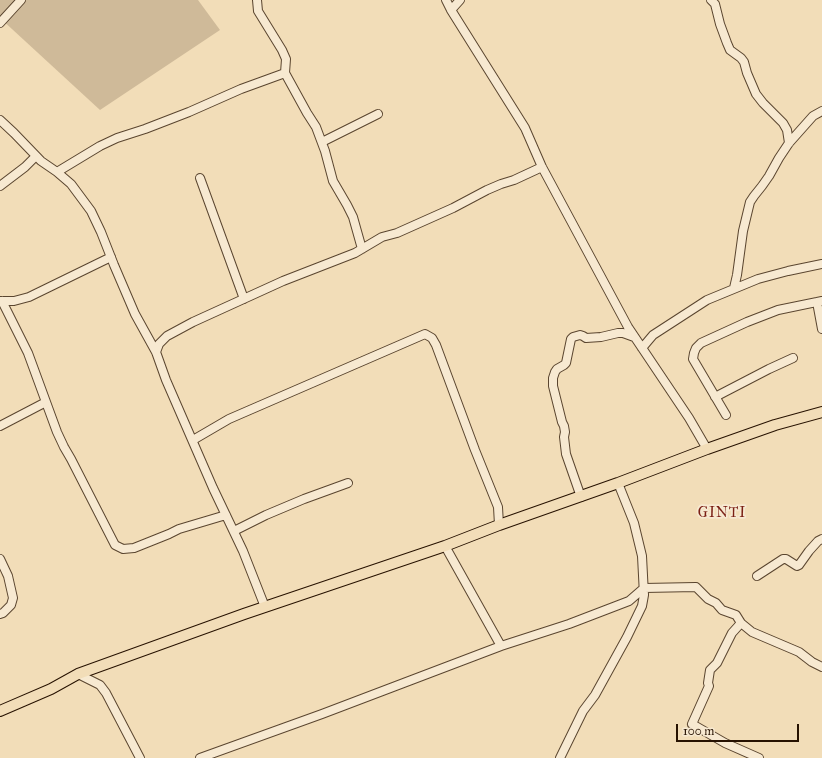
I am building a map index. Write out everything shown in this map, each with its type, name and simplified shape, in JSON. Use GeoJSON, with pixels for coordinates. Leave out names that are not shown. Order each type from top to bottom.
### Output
{"type":"FeatureCollection","features":[{"type":"Feature","properties":{"kind":"main road"},"geometry":{"type":"LineString","coordinates":[[0,711],[51,689],[78,674],[265,607],[445,546],[707,449],[776,425],[822,412]]}},
{"type":"Feature","properties":{"kind":"street"},"geometry":{"type":"LineString","coordinates":[[0,23],[21,0]]}},
{"type":"Feature","properties":{"kind":"street"},"geometry":{"type":"LineString","coordinates":[[257,0],[258,11],[286,59],[285,73],[307,114],[316,127],[334,181],[352,217],[362,249]]}},
{"type":"Feature","properties":{"kind":"street"},"geometry":{"type":"LineString","coordinates":[[446,0],[518,116],[542,166],[634,337],[689,418],[707,449]]}},
{"type":"Feature","properties":{"kind":"street"},"geometry":{"type":"LineString","coordinates":[[451,10],[460,0]]}},
{"type":"Feature","properties":{"kind":"street"},"geometry":{"type":"LineString","coordinates":[[711,0],[715,4],[720,24],[730,50],[744,62],[756,94],[787,130],[789,142]]}},
{"type":"Feature","properties":{"kind":"street"},"geometry":{"type":"LineString","coordinates":[[57,172],[100,146],[117,138],[146,130],[241,89],[285,73]]}},
{"type":"Feature","properties":{"kind":"street"},"geometry":{"type":"LineString","coordinates":[[734,288],[743,231],[750,202],[769,176],[778,158],[789,142],[813,116],[822,111]]}},
{"type":"Feature","properties":{"kind":"street"},"geometry":{"type":"LineString","coordinates":[[322,142],[378,114]]}},
{"type":"Feature","properties":{"kind":"street"},"geometry":{"type":"LineString","coordinates":[[0,120],[14,132],[41,161],[71,184],[91,211],[135,314],[156,352],[166,380],[213,488],[243,551],[265,607]]}},
{"type":"Feature","properties":{"kind":"street"},"geometry":{"type":"LineString","coordinates":[[0,186],[25,167],[36,156]]}},
{"type":"Feature","properties":{"kind":"street"},"geometry":{"type":"LineString","coordinates":[[156,352],[159,344],[167,336],[193,322],[290,279],[355,253],[382,238],[398,233],[453,208],[487,190],[514,180],[542,166]]}},
{"type":"Feature","properties":{"kind":"street"},"geometry":{"type":"LineString","coordinates":[[200,178],[244,299]]}},
{"type":"Feature","properties":{"kind":"street"},"geometry":{"type":"LineString","coordinates":[[111,257],[29,297],[14,301],[1,301],[28,353],[64,447],[113,542],[118,547],[123,549],[134,548],[179,529],[226,515]]}},
{"type":"Feature","properties":{"kind":"street"},"geometry":{"type":"LineString","coordinates":[[642,348],[654,335],[666,326],[707,300],[734,288],[758,280],[788,271],[822,264]]}},
{"type":"Feature","properties":{"kind":"street"},"geometry":{"type":"LineString","coordinates":[[726,415],[694,360],[696,348],[701,344],[747,322],[778,310],[820,301],[822,330]]}},
{"type":"Feature","properties":{"kind":"street"},"geometry":{"type":"LineString","coordinates":[[581,496],[566,454],[564,426],[553,386],[553,378],[557,369],[566,363],[571,339],[573,337],[580,335],[586,338],[594,338],[623,333],[634,337]]}},
{"type":"Feature","properties":{"kind":"street"},"geometry":{"type":"LineString","coordinates":[[193,440],[229,419],[425,334],[432,338],[436,345],[498,507],[499,525]]}},
{"type":"Feature","properties":{"kind":"street"},"geometry":{"type":"LineString","coordinates":[[715,397],[793,358]]}},
{"type":"Feature","properties":{"kind":"street"},"geometry":{"type":"LineString","coordinates":[[0,426],[46,402]]}},
{"type":"Feature","properties":{"kind":"street"},"geometry":{"type":"LineString","coordinates":[[234,531],[304,499],[348,483]]}},
{"type":"Feature","properties":{"kind":"street"},"geometry":{"type":"LineString","coordinates":[[560,758],[583,711],[627,637],[642,606],[644,588],[642,556],[634,523],[618,483]]}},
{"type":"Feature","properties":{"kind":"street"},"geometry":{"type":"LineString","coordinates":[[757,576],[786,559],[797,566],[799,565],[809,551],[818,541],[822,539]]}},
{"type":"Feature","properties":{"kind":"street"},"geometry":{"type":"LineString","coordinates":[[445,546],[500,646]]}},
{"type":"Feature","properties":{"kind":"street"},"geometry":{"type":"LineString","coordinates":[[0,559],[8,576],[13,598],[11,605],[0,614]]}},
{"type":"Feature","properties":{"kind":"street"},"geometry":{"type":"LineString","coordinates":[[200,758],[322,714],[500,646],[569,624],[629,601],[644,588],[696,587],[708,600],[716,603],[722,610],[736,615],[741,623],[752,632],[799,652],[812,662],[822,666]]}},
{"type":"Feature","properties":{"kind":"street"},"geometry":{"type":"LineString","coordinates":[[629,601],[642,606]]}},
{"type":"Feature","properties":{"kind":"street"},"geometry":{"type":"LineString","coordinates":[[741,623],[732,633],[717,663],[710,670],[709,686],[692,724],[725,743],[759,758]]}},
{"type":"Feature","properties":{"kind":"street"},"geometry":{"type":"LineString","coordinates":[[78,674],[100,685],[106,693],[140,758]]}},
{"type":"Feature","properties":{"kind":"shaded area"},"geometry":{"type":"Polygon","coordinates":[[[0,0],[198,0],[220,30],[100,110],[0,18],[0,0]]]}},
{"type":"Feature","properties":{"kind":"district","name":"GINTI"},"geometry":{"type":"Point","coordinates":[722,514]}}]}
